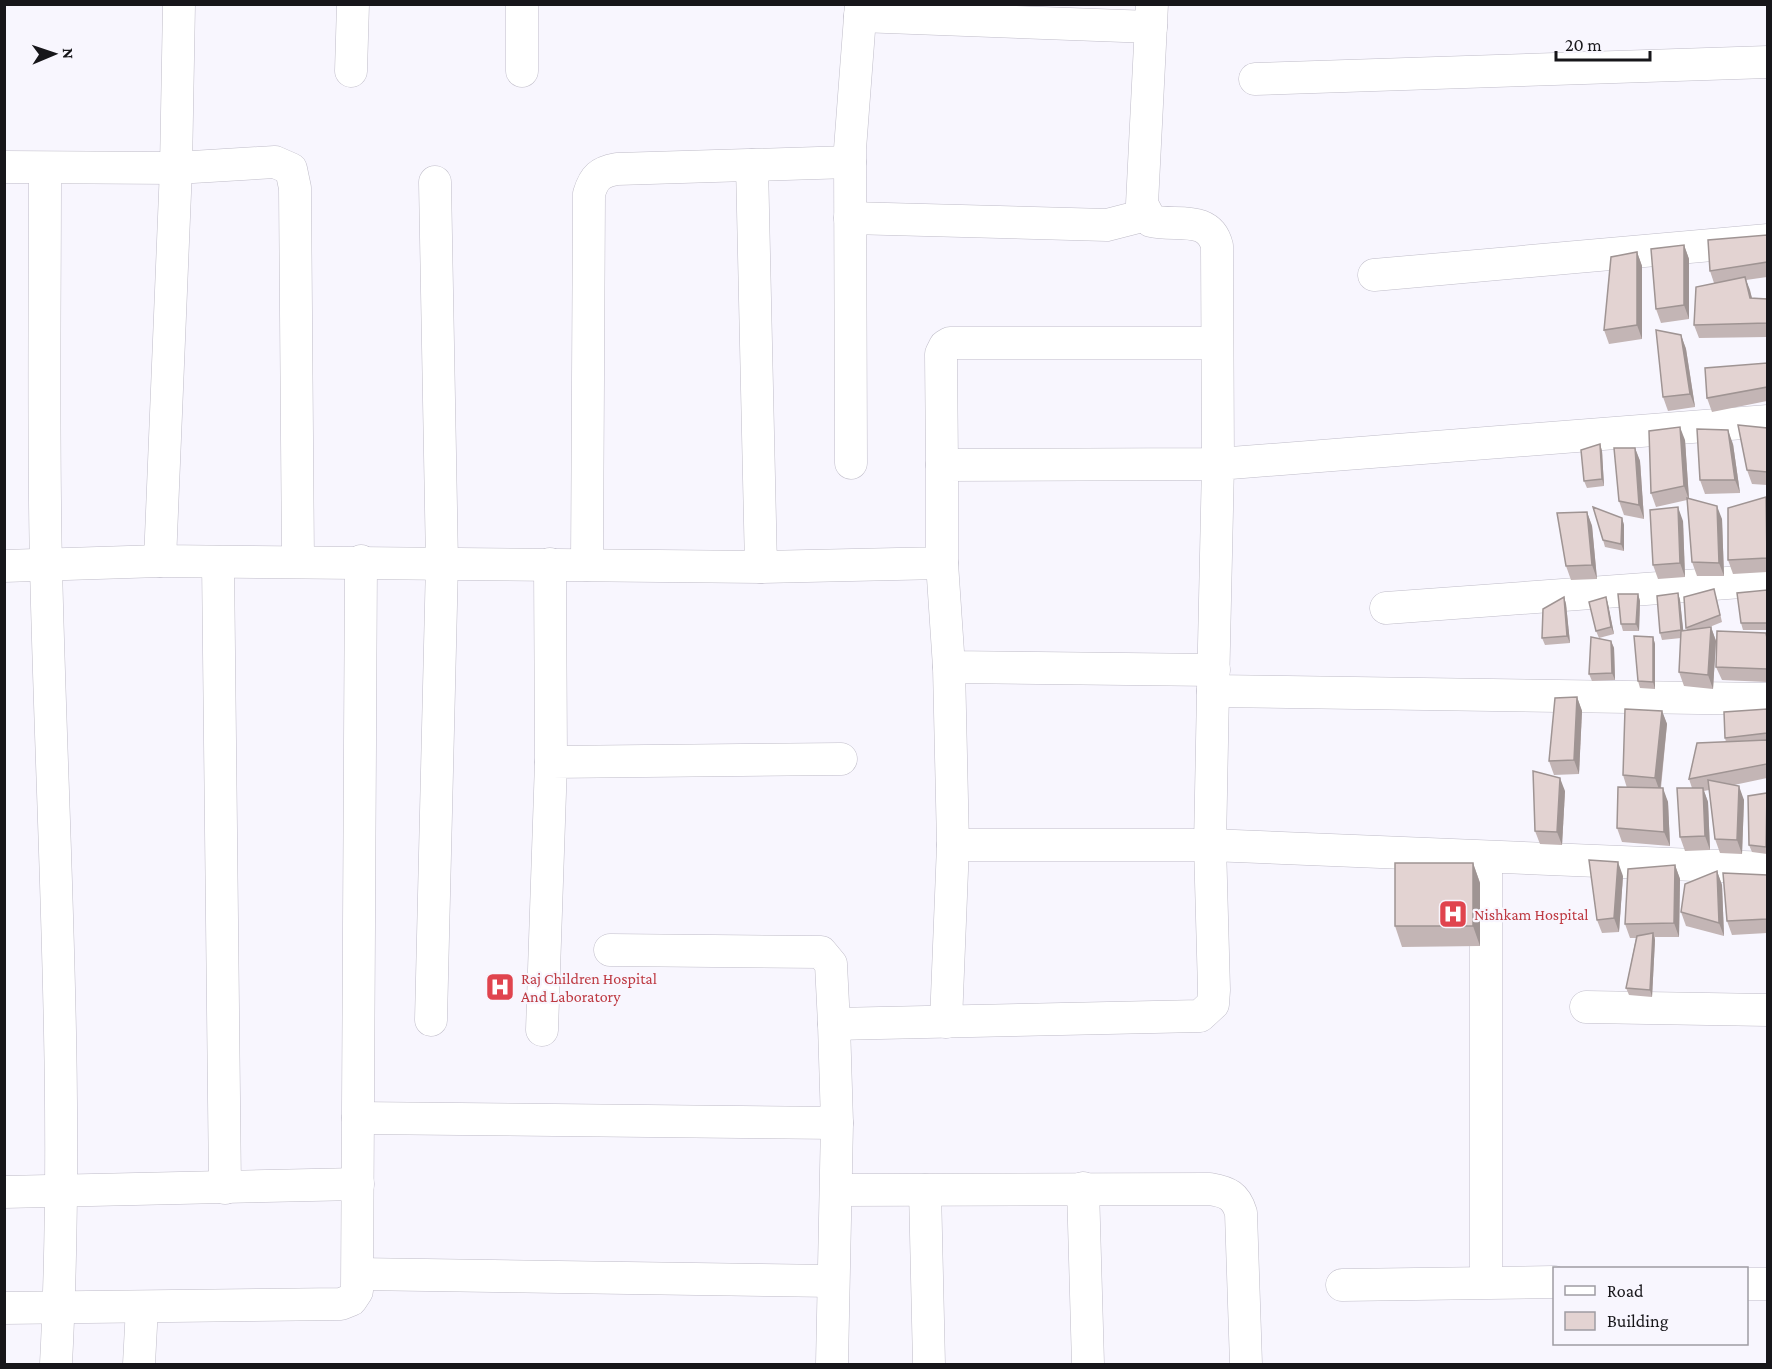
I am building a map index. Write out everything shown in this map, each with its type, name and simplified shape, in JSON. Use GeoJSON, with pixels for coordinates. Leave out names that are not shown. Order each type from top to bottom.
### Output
{"type":"FeatureCollection","features":[{"type":"Feature","properties":{"kind":"street"},"geometry":{"type":"LineString","coordinates":[[160,561],[176,168],[179,4]]}},
{"type":"Feature","properties":{"kind":"street"},"geometry":{"type":"LineString","coordinates":[[351,71],[353,4]]}},
{"type":"Feature","properties":{"kind":"street"},"geometry":{"type":"LineString","coordinates":[[522,4],[522,71]]}},
{"type":"Feature","properties":{"kind":"street"},"geometry":{"type":"LineString","coordinates":[[834,1024],[1200,1016],[1207,1012],[1213,1004],[1210,845],[1218,464],[1217,246],[1214,235],[1202,224],[1151,221],[1142,204],[1151,16],[860,10],[850,162],[851,463]]}},
{"type":"Feature","properties":{"kind":"street"},"geometry":{"type":"LineString","coordinates":[[1255,79],[1767,62]]}},
{"type":"Feature","properties":{"kind":"street"},"geometry":{"type":"LineString","coordinates":[[4,167],[176,168],[275,162],[291,169],[294,177],[297,561]]}},
{"type":"Feature","properties":{"kind":"street"},"geometry":{"type":"LineString","coordinates":[[587,565],[589,194],[593,181],[602,172],[617,170],[850,162]]}},
{"type":"Feature","properties":{"kind":"street"},"geometry":{"type":"LineString","coordinates":[[752,165],[761,567]]}},
{"type":"Feature","properties":{"kind":"street"},"geometry":{"type":"LineString","coordinates":[[45,169],[46,564],[56,859],[60,1192],[56,1365]]}},
{"type":"Feature","properties":{"kind":"street"},"geometry":{"type":"LineString","coordinates":[[431,1020],[442,563],[435,182]]}},
{"type":"Feature","properties":{"kind":"street"},"geometry":{"type":"LineString","coordinates":[[850,218],[1107,225],[1146,215]]}},
{"type":"Feature","properties":{"kind":"street"},"geometry":{"type":"LineString","coordinates":[[1374,275],[1767,240]]}},
{"type":"Feature","properties":{"kind":"street"},"geometry":{"type":"LineString","coordinates":[[946,1022],[953,845],[949,667],[942,563],[941,354],[945,346],[950,343],[1217,342]]}},
{"type":"Feature","properties":{"kind":"street"},"geometry":{"type":"LineString","coordinates":[[942,465],[1218,464],[1767,421]]}},
{"type":"Feature","properties":{"kind":"street"},"geometry":{"type":"LineString","coordinates":[[4,566],[160,561],[361,561],[761,567],[942,563]]}},
{"type":"Feature","properties":{"kind":"street"},"geometry":{"type":"LineString","coordinates":[[4,1308],[341,1304],[351,1300],[357,1292],[361,561]]}},
{"type":"Feature","properties":{"kind":"street"},"geometry":{"type":"LineString","coordinates":[[218,562],[225,1188]]}},
{"type":"Feature","properties":{"kind":"street"},"geometry":{"type":"LineString","coordinates":[[542,1030],[551,762],[550,564]]}},
{"type":"Feature","properties":{"kind":"street"},"geometry":{"type":"LineString","coordinates":[[1386,608],[1767,580]]}},
{"type":"Feature","properties":{"kind":"street"},"geometry":{"type":"LineString","coordinates":[[949,667],[1213,680],[1767,699]]}},
{"type":"Feature","properties":{"kind":"street"},"geometry":{"type":"LineString","coordinates":[[551,762],[842,759]]}},
{"type":"Feature","properties":{"kind":"street"},"geometry":{"type":"LineString","coordinates":[[953,845],[1210,845],[1767,868]]}},
{"type":"Feature","properties":{"kind":"street"},"geometry":{"type":"LineString","coordinates":[[1486,857],[1486,1282]]}},
{"type":"Feature","properties":{"kind":"street"},"geometry":{"type":"LineString","coordinates":[[610,950],[821,952],[831,964],[838,1190],[833,1281],[832,1365]]}},
{"type":"Feature","properties":{"kind":"street"},"geometry":{"type":"LineString","coordinates":[[1586,1007],[1767,1010]]}},
{"type":"Feature","properties":{"kind":"street"},"geometry":{"type":"LineString","coordinates":[[358,1118],[837,1123]]}},
{"type":"Feature","properties":{"kind":"street"},"geometry":{"type":"LineString","coordinates":[[4,1192],[358,1184]]}},
{"type":"Feature","properties":{"kind":"street"},"geometry":{"type":"LineString","coordinates":[[838,1190],[1083,1188],[1210,1189],[1228,1192],[1237,1201],[1241,1214],[1246,1365]]}},
{"type":"Feature","properties":{"kind":"street"},"geometry":{"type":"LineString","coordinates":[[1083,1188],[1088,1365]]}},
{"type":"Feature","properties":{"kind":"street"},"geometry":{"type":"LineString","coordinates":[[925,1190],[929,1365]]}},
{"type":"Feature","properties":{"kind":"street"},"geometry":{"type":"LineString","coordinates":[[358,1274],[833,1281]]}},
{"type":"Feature","properties":{"kind":"street"},"geometry":{"type":"LineString","coordinates":[[1342,1285],[1553,1282]]}},
{"type":"Feature","properties":{"kind":"street"},"geometry":{"type":"LineString","coordinates":[[1748,1284],[1767,1284]]}},
{"type":"Feature","properties":{"kind":"street"},"geometry":{"type":"LineString","coordinates":[[139,1365],[142,1307]]}},
{"type":"Feature","properties":{"kind":"building"},"geometry":{"type":"Polygon","coordinates":[[[1767,235],[1767,262],[1710,271],[1708,240],[1767,235]]]}},
{"type":"Feature","properties":{"kind":"building"},"geometry":{"type":"Polygon","coordinates":[[[1684,245],[1684,305],[1656,309],[1651,249],[1684,245]]]}},
{"type":"Feature","properties":{"kind":"building"},"geometry":{"type":"Polygon","coordinates":[[[1637,252],[1637,325],[1604,330],[1611,257],[1637,252]]]}},
{"type":"Feature","properties":{"kind":"building"},"geometry":{"type":"Polygon","coordinates":[[[1745,277],[1750,298],[1767,299],[1767,323],[1694,325],[1696,287],[1745,277]]]}},
{"type":"Feature","properties":{"kind":"building"},"geometry":{"type":"Polygon","coordinates":[[[1656,330],[1681,335],[1690,394],[1663,397],[1656,330]]]}},
{"type":"Feature","properties":{"kind":"building"},"geometry":{"type":"Polygon","coordinates":[[[1767,363],[1767,387],[1707,398],[1705,368],[1767,363]]]}},
{"type":"Feature","properties":{"kind":"building"},"geometry":{"type":"Polygon","coordinates":[[[1738,425],[1767,428],[1767,472],[1747,470],[1738,425]]]}},
{"type":"Feature","properties":{"kind":"building"},"geometry":{"type":"Polygon","coordinates":[[[1680,427],[1684,486],[1651,493],[1649,431],[1680,427]]]}},
{"type":"Feature","properties":{"kind":"building"},"geometry":{"type":"Polygon","coordinates":[[[1697,429],[1728,430],[1735,480],[1700,480],[1697,429]]]}},
{"type":"Feature","properties":{"kind":"building"},"geometry":{"type":"Polygon","coordinates":[[[1600,444],[1602,479],[1584,481],[1581,450],[1600,444]]]}},
{"type":"Feature","properties":{"kind":"building"},"geometry":{"type":"Polygon","coordinates":[[[1614,448],[1635,448],[1639,505],[1619,501],[1614,448]]]}},
{"type":"Feature","properties":{"kind":"building"},"geometry":{"type":"Polygon","coordinates":[[[1766,497],[1767,558],[1728,560],[1728,508],[1766,497]]]}},
{"type":"Feature","properties":{"kind":"building"},"geometry":{"type":"Polygon","coordinates":[[[1687,498],[1717,506],[1719,563],[1692,562],[1687,498]]]}},
{"type":"Feature","properties":{"kind":"building"},"geometry":{"type":"Polygon","coordinates":[[[1593,507],[1622,518],[1621,544],[1603,540],[1593,507]]]}},
{"type":"Feature","properties":{"kind":"building"},"geometry":{"type":"Polygon","coordinates":[[[1678,507],[1680,563],[1653,565],[1650,510],[1678,507]]]}},
{"type":"Feature","properties":{"kind":"building"},"geometry":{"type":"Polygon","coordinates":[[[1587,512],[1592,565],[1566,566],[1557,513],[1587,512]]]}},
{"type":"Feature","properties":{"kind":"building"},"geometry":{"type":"Polygon","coordinates":[[[1714,589],[1720,615],[1686,628],[1684,597],[1714,589]]]}},
{"type":"Feature","properties":{"kind":"building"},"geometry":{"type":"Polygon","coordinates":[[[1767,590],[1767,623],[1741,623],[1737,593],[1767,590]]]}},
{"type":"Feature","properties":{"kind":"building"},"geometry":{"type":"Polygon","coordinates":[[[1678,593],[1681,630],[1660,633],[1657,596],[1678,593]]]}},
{"type":"Feature","properties":{"kind":"building"},"geometry":{"type":"Polygon","coordinates":[[[1618,594],[1638,594],[1636,624],[1621,624],[1618,594]]]}},
{"type":"Feature","properties":{"kind":"building"},"geometry":{"type":"Polygon","coordinates":[[[1564,597],[1567,636],[1542,638],[1543,609],[1564,597]]]}},
{"type":"Feature","properties":{"kind":"building"},"geometry":{"type":"Polygon","coordinates":[[[1606,597],[1611,627],[1596,631],[1589,602],[1606,597]]]}},
{"type":"Feature","properties":{"kind":"building"},"geometry":{"type":"Polygon","coordinates":[[[1711,627],[1708,675],[1679,672],[1681,631],[1711,627]]]}},
{"type":"Feature","properties":{"kind":"building"},"geometry":{"type":"Polygon","coordinates":[[[1717,631],[1766,633],[1767,669],[1716,667],[1717,631]]]}},
{"type":"Feature","properties":{"kind":"building"},"geometry":{"type":"Polygon","coordinates":[[[1634,636],[1653,637],[1653,682],[1638,681],[1634,636]]]}},
{"type":"Feature","properties":{"kind":"building"},"geometry":{"type":"Polygon","coordinates":[[[1591,637],[1611,641],[1612,673],[1589,674],[1591,637]]]}},
{"type":"Feature","properties":{"kind":"building"},"geometry":{"type":"Polygon","coordinates":[[[1577,697],[1574,760],[1549,761],[1555,698],[1577,697]]]}},
{"type":"Feature","properties":{"kind":"building"},"geometry":{"type":"Polygon","coordinates":[[[1625,709],[1662,711],[1655,778],[1623,775],[1625,709]]]}},
{"type":"Feature","properties":{"kind":"building"},"geometry":{"type":"Polygon","coordinates":[[[1767,709],[1767,733],[1725,738],[1724,712],[1767,709]]]}},
{"type":"Feature","properties":{"kind":"building"},"geometry":{"type":"Polygon","coordinates":[[[1767,740],[1767,764],[1689,779],[1697,743],[1767,740]]]}},
{"type":"Feature","properties":{"kind":"building"},"geometry":{"type":"Polygon","coordinates":[[[1533,771],[1560,778],[1557,832],[1535,831],[1533,771]]]}},
{"type":"Feature","properties":{"kind":"building"},"geometry":{"type":"Polygon","coordinates":[[[1708,780],[1739,786],[1737,840],[1715,839],[1708,780]]]}},
{"type":"Feature","properties":{"kind":"building"},"geometry":{"type":"Polygon","coordinates":[[[1618,787],[1663,788],[1664,832],[1617,828],[1618,787]]]}},
{"type":"Feature","properties":{"kind":"building"},"geometry":{"type":"Polygon","coordinates":[[[1677,788],[1703,788],[1705,836],[1680,837],[1677,788]]]}},
{"type":"Feature","properties":{"kind":"building"},"geometry":{"type":"Polygon","coordinates":[[[1767,793],[1766,847],[1749,845],[1748,796],[1767,793]]]}},
{"type":"Feature","properties":{"kind":"building"},"geometry":{"type":"Polygon","coordinates":[[[1589,860],[1618,862],[1614,918],[1597,920],[1589,860]]]}},
{"type":"Feature","properties":{"kind":"building"},"geometry":{"type":"Polygon","coordinates":[[[1395,863],[1473,863],[1473,926],[1395,926],[1395,863]]]}},
{"type":"Feature","properties":{"kind":"building"},"geometry":{"type":"Polygon","coordinates":[[[1675,865],[1674,923],[1625,924],[1628,869],[1675,865]]]}},
{"type":"Feature","properties":{"kind":"building"},"geometry":{"type":"Polygon","coordinates":[[[1717,871],[1719,923],[1681,912],[1685,884],[1717,871]]]}},
{"type":"Feature","properties":{"kind":"building"},"geometry":{"type":"Polygon","coordinates":[[[1723,873],[1767,875],[1767,919],[1727,921],[1723,873]]]}},
{"type":"Feature","properties":{"kind":"building"},"geometry":{"type":"Polygon","coordinates":[[[1653,933],[1650,990],[1626,988],[1637,936],[1653,933]]]}},
{"type":"Feature","properties":{"kind":"place","name":"Nishkam Hospital"},"geometry":{"type":"Point","coordinates":[1453,914]}},
{"type":"Feature","properties":{"kind":"place","name":"Raj Children Hospital And Laboratory"},"geometry":{"type":"Point","coordinates":[500,987]}}]}
